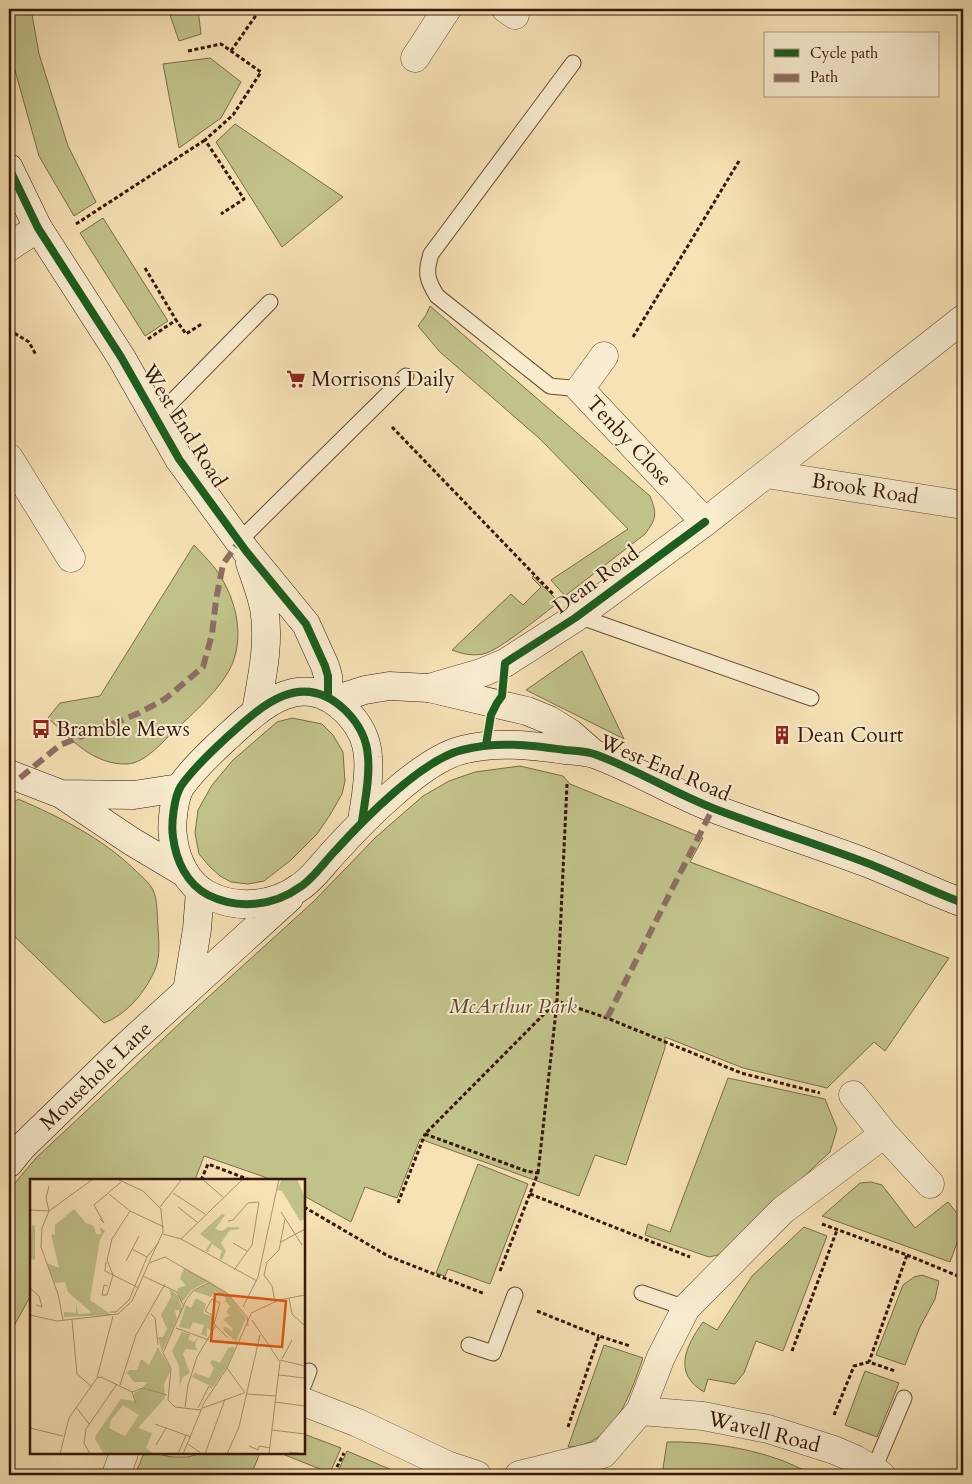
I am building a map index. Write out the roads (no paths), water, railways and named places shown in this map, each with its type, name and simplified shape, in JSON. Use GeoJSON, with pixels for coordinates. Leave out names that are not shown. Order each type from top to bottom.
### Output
{"type":"FeatureCollection","features":[{"type":"Feature","properties":{"kind":"street"},"geometry":{"type":"LineString","coordinates":[[415,58],[447,9]]}},
{"type":"Feature","properties":{"kind":"street","name":"West End Road"},"geometry":{"type":"LineString","coordinates":[[9,168],[43,235],[121,357],[179,459],[243,545],[306,624],[325,666],[331,698],[389,686],[429,688],[512,707],[549,720],[570,733],[594,754]]}},
{"type":"Feature","properties":{"kind":"street"},"geometry":{"type":"LineString","coordinates":[[9,247],[43,235]]}},
{"type":"Feature","properties":{"kind":"street","name":"Dean Road"},"geometry":{"type":"LineString","coordinates":[[429,688],[481,673],[505,663],[578,616],[705,522],[963,319]]}},
{"type":"Feature","properties":{"kind":"street","name":"Tenby Close"},"geometry":{"type":"LineString","coordinates":[[604,356],[580,389],[705,522]]}},
{"type":"Feature","properties":{"kind":"street"},"geometry":{"type":"LineString","coordinates":[[9,458],[71,558]]}},
{"type":"Feature","properties":{"kind":"street","name":"Brook Road"},"geometry":{"type":"LineString","coordinates":[[766,474],[963,505]]}},
{"type":"Feature","properties":{"kind":"street","name":"West End Road"},"geometry":{"type":"LineString","coordinates":[[243,545],[264,608],[266,637],[264,666],[256,711]]}},
{"type":"Feature","properties":{"kind":"street"},"geometry":{"type":"LineString","coordinates":[[186,991],[197,929],[191,881],[176,852],[172,834],[174,812],[179,788],[215,749],[256,711],[280,696],[313,693],[331,698],[359,726],[366,741],[369,772],[362,821]]}},
{"type":"Feature","properties":{"kind":"street","name":"West End Road"},"geometry":{"type":"LineString","coordinates":[[301,887],[362,821],[418,774],[437,761],[458,751],[486,745],[523,744],[594,754],[713,808],[869,864],[963,903]]}},
{"type":"Feature","properties":{"kind":"street"},"geometry":{"type":"LineString","coordinates":[[9,774],[61,794],[216,899],[235,904],[260,904],[272,901],[301,887]]}},
{"type":"Feature","properties":{"kind":"street"},"geometry":{"type":"LineString","coordinates":[[61,794],[134,795],[179,788]]}},
{"type":"Feature","properties":{"kind":"street","name":"Mousehole Lane"},"geometry":{"type":"LineString","coordinates":[[9,1163],[22,1147],[123,1049],[301,887]]}},
{"type":"Feature","properties":{"kind":"street"},"geometry":{"type":"LineString","coordinates":[[853,1096],[884,1134],[930,1184]]}},
{"type":"Feature","properties":{"kind":"street"},"geometry":{"type":"LineString","coordinates":[[519,1475],[603,1454],[640,1411],[661,1357],[686,1308],[782,1210],[884,1134]]}},
{"type":"Feature","properties":{"kind":"street"},"geometry":{"type":"LineString","coordinates":[[305,1402],[358,1423],[444,1470],[477,1475]]}},
{"type":"Feature","properties":{"kind":"street","name":"Wavell Road"},"geometry":{"type":"LineString","coordinates":[[640,1411],[703,1416],[768,1429],[822,1446],[855,1459],[877,1473]]}},
{"type":"Feature","properties":{"kind":"street"},"geometry":{"type":"LineString","coordinates":[[116,1475],[124,1454]]}},
{"type":"Feature","properties":{"kind":"lane"},"geometry":{"type":"LineString","coordinates":[[573,64],[431,254],[427,268],[429,283],[437,296],[550,386],[580,389]]}},
{"type":"Feature","properties":{"kind":"lane"},"geometry":{"type":"LineString","coordinates":[[155,418],[270,302]]}},
{"type":"Feature","properties":{"kind":"lane"},"geometry":{"type":"LineString","coordinates":[[243,545],[406,376]]}},
{"type":"Feature","properties":{"kind":"lane"},"geometry":{"type":"LineString","coordinates":[[578,616],[810,698]]}},
{"type":"Feature","properties":{"kind":"lane"},"geometry":{"type":"LineString","coordinates":[[642,1293],[686,1308]]}},
{"type":"Feature","properties":{"kind":"lane"},"geometry":{"type":"LineString","coordinates":[[469,1345],[493,1353],[513,1300]]}},
{"type":"Feature","properties":{"kind":"lane"},"geometry":{"type":"LineString","coordinates":[[877,1473],[904,1398]]}},
{"type":"Feature","properties":{"kind":"place","name":"Morrisons Daily"},"geometry":{"type":"Point","coordinates":[296,379]}},
{"type":"Feature","properties":{"kind":"place","name":"Bramble Mews"},"geometry":{"type":"Point","coordinates":[41,729]}},
{"type":"Feature","properties":{"kind":"place","name":"Dean Court"},"geometry":{"type":"Point","coordinates":[782,735]}},
{"type":"Feature","properties":{"kind":"park label","name":"McArthur Park"},"geometry":{"type":"Point","coordinates":[513,1006]}}]}
